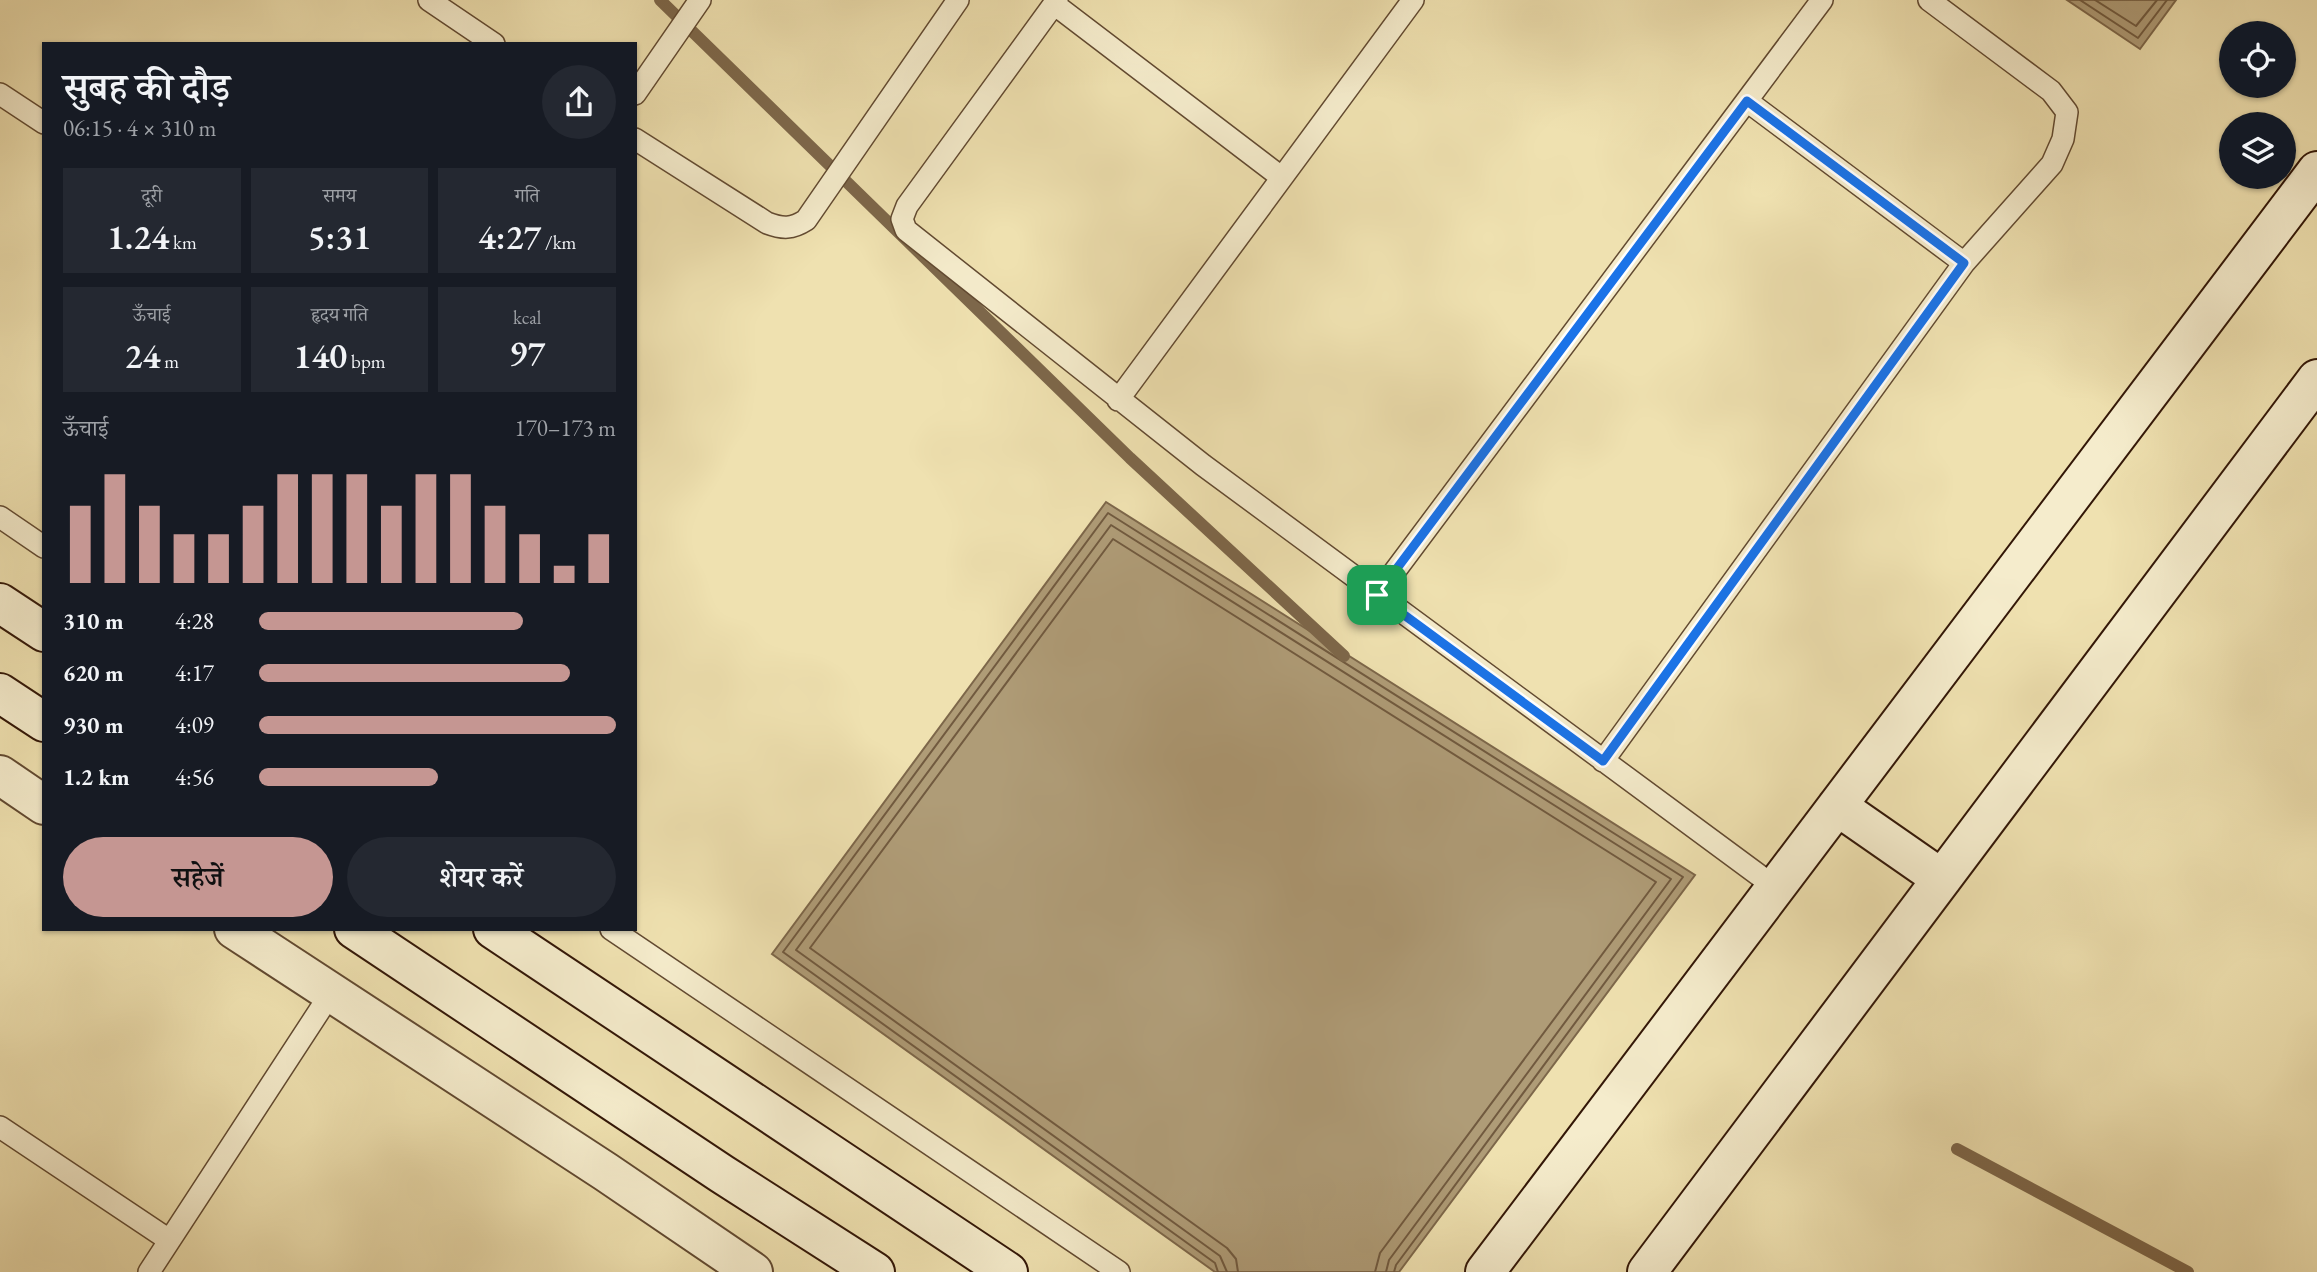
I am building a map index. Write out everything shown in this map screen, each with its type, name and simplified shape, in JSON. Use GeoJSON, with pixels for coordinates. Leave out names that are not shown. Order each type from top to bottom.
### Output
{"type":"FeatureCollection","features":[{"type":"Feature","properties":{"kind":"street"},"geometry":{"type":"LineString","coordinates":[[1485,1272],[2317,171]]}},
{"type":"Feature","properties":{"kind":"street"},"geometry":{"type":"LineString","coordinates":[[1647,1272],[2317,379]]}},
{"type":"Feature","properties":{"kind":"street"},"geometry":{"type":"LineString","coordinates":[[0,603],[42,631]]}},
{"type":"Feature","properties":{"kind":"street"},"geometry":{"type":"LineString","coordinates":[[0,693],[42,721]]}},
{"type":"Feature","properties":{"kind":"street"},"geometry":{"type":"LineString","coordinates":[[0,775],[42,804]]}},
{"type":"Feature","properties":{"kind":"street"},"geometry":{"type":"LineString","coordinates":[[1837,806],[1942,880]]}},
{"type":"Feature","properties":{"kind":"street"},"geometry":{"type":"LineString","coordinates":[[237,931],[606,1172],[753,1272]]}},
{"type":"Feature","properties":{"kind":"street"},"geometry":{"type":"LineString","coordinates":[[357,931],[710,1167],[875,1272]]}},
{"type":"Feature","properties":{"kind":"street"},"geometry":{"type":"LineString","coordinates":[[496,931],[1007,1272]]}},
{"type":"Feature","properties":{"kind":"lane"},"geometry":{"type":"LineString","coordinates":[[429,0],[460,8],[492,42]]}},
{"type":"Feature","properties":{"kind":"lane"},"geometry":{"type":"LineString","coordinates":[[637,91],[699,0]]}},
{"type":"Feature","properties":{"kind":"lane"},"geometry":{"type":"LineString","coordinates":[[637,140],[767,223],[782,229],[796,227],[806,220],[958,0]]}},
{"type":"Feature","properties":{"kind":"lane"},"geometry":{"type":"LineString","coordinates":[[1118,400],[1413,0]]}},
{"type":"Feature","properties":{"kind":"lane"},"geometry":{"type":"LineString","coordinates":[[1377,595],[1822,0]]}},
{"type":"Feature","properties":{"kind":"lane"},"geometry":{"type":"LineString","coordinates":[[1603,761],[1964,263],[2052,164],[2063,139],[2067,112],[2051,91],[1929,0]]}},
{"type":"Feature","properties":{"kind":"lane"},"geometry":{"type":"LineString","coordinates":[[1281,177],[1055,2],[907,206],[902,219],[906,230],[1118,400],[1377,595],[1775,887]]}},
{"type":"Feature","properties":{"kind":"lane"},"geometry":{"type":"LineString","coordinates":[[0,94],[42,122]]}},
{"type":"Feature","properties":{"kind":"lane"},"geometry":{"type":"LineString","coordinates":[[1747,101],[1964,263]]}},
{"type":"Feature","properties":{"kind":"lane"},"geometry":{"type":"LineString","coordinates":[[0,517],[42,546]]}},
{"type":"Feature","properties":{"kind":"lane"},"geometry":{"type":"LineString","coordinates":[[614,931],[1119,1272]]}},
{"type":"Feature","properties":{"kind":"lane"},"geometry":{"type":"LineString","coordinates":[[149,1272],[331,993]]}},
{"type":"Feature","properties":{"kind":"lane"},"geometry":{"type":"LineString","coordinates":[[0,1127],[169,1240]]}},
{"type":"Feature","properties":{"kind":"water"},"geometry":{"type":"Polygon","coordinates":[[[2067,0],[2176,0],[2140,49],[2067,0]]]}},
{"type":"Feature","properties":{"kind":"water"},"geometry":{"type":"Polygon","coordinates":[[[1106,502],[1695,875],[1399,1272],[1215,1272],[772,954],[1106,502]]]}},
{"type":"Feature","properties":{"kind":"waterway"},"geometry":{"type":"LineString","coordinates":[[660,0],[1130,458],[1344,656]]}},
{"type":"Feature","properties":{"kind":"waterway"},"geometry":{"type":"LineString","coordinates":[[1957,1149],[2188,1272]]}},
{"type":"Feature","properties":{"kind":"route"},"geometry":{"type":"LineString","coordinates":[[1747,101],[1964,263],[1603,761],[1377,595],[1747,101]]}}]}
